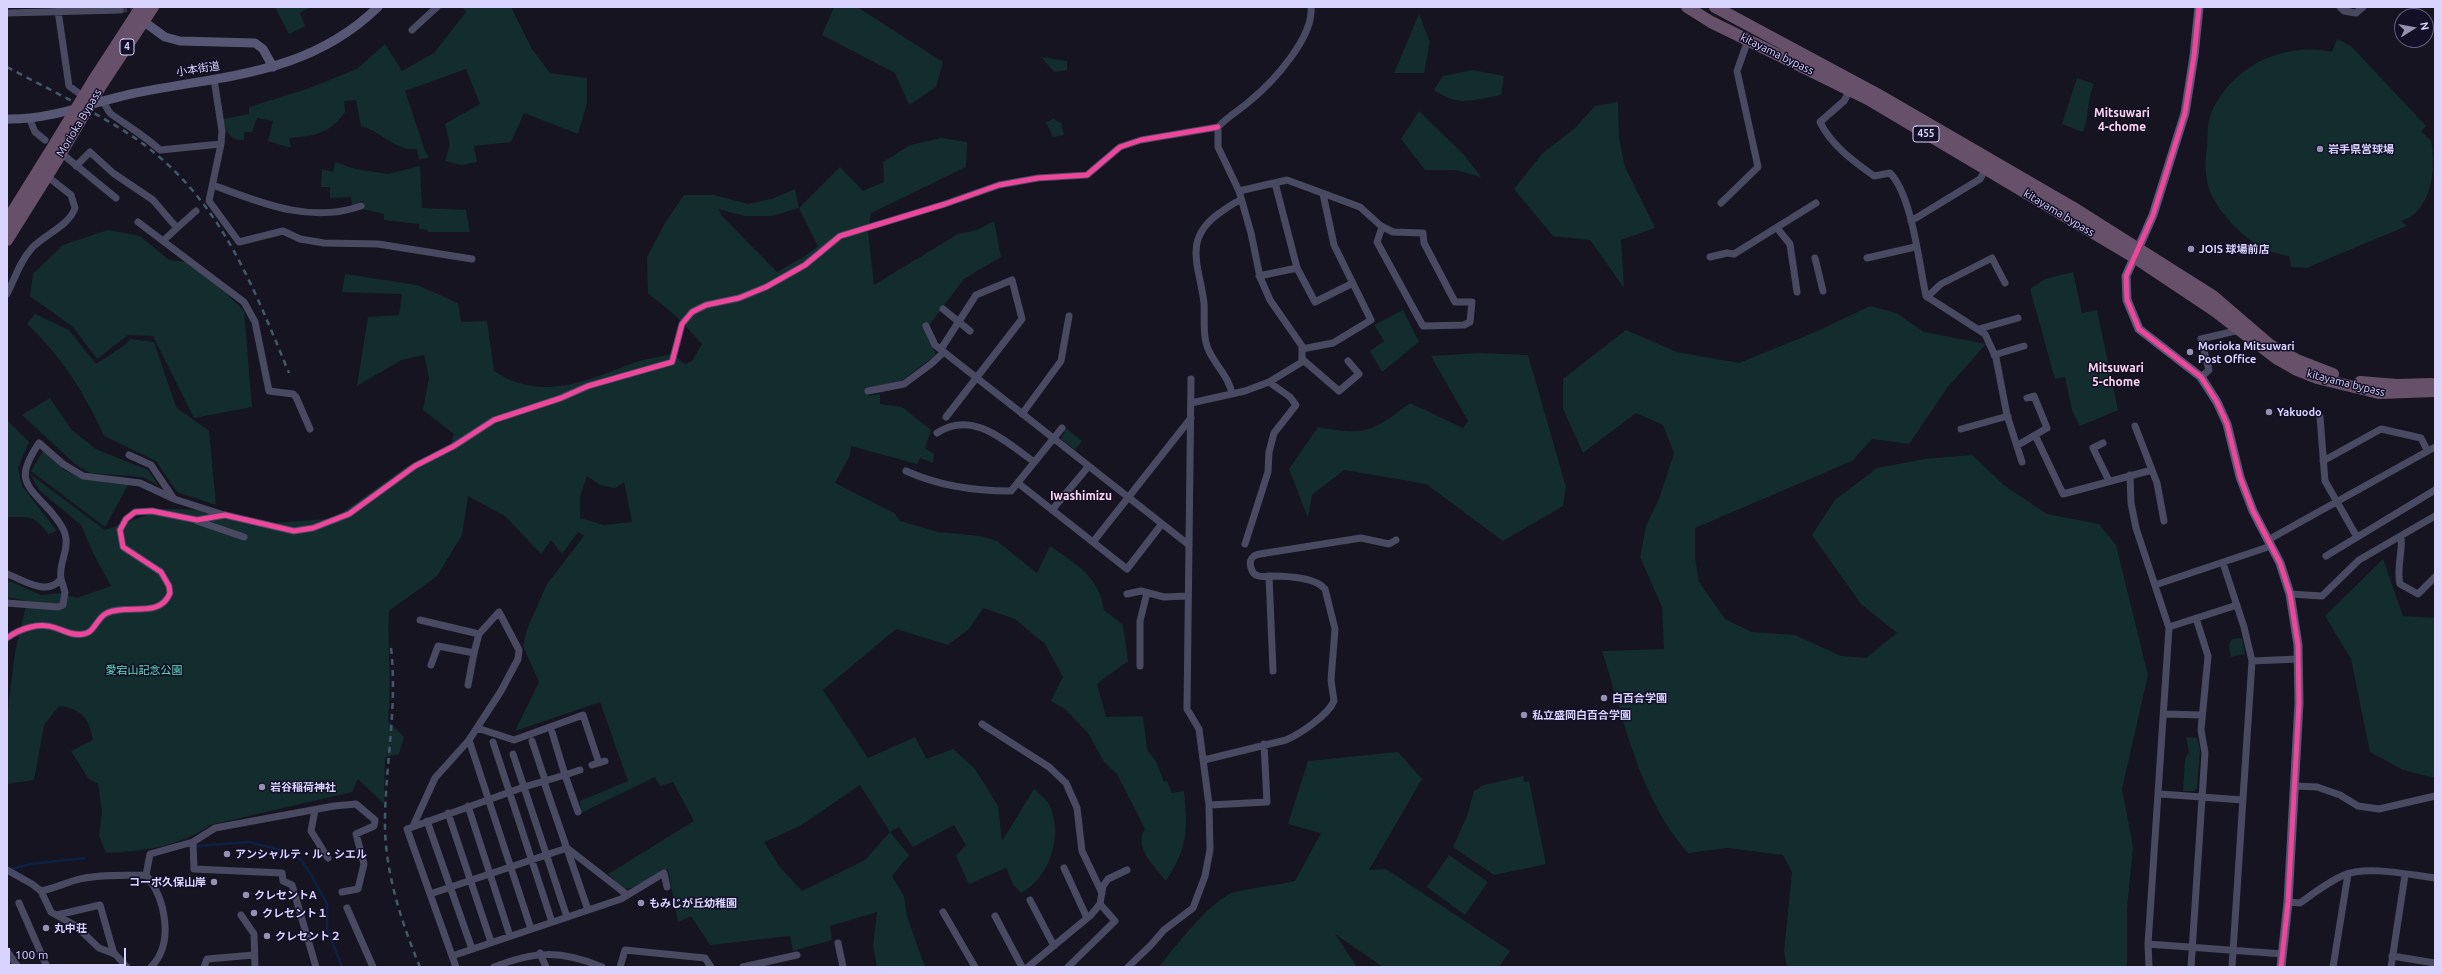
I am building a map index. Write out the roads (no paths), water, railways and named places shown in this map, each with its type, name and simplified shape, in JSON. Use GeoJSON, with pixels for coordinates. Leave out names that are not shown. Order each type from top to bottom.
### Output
{"type":"FeatureCollection","features":[{"type":"Feature","properties":{"kind":"highway","name":"Morioka Bypass"},"geometry":{"type":"LineString","coordinates":[[7,240],[47,176],[97,84],[140,15],[153,7]]}},
{"type":"Feature","properties":{"kind":"highway","name":"kitayama bypass"},"geometry":{"type":"LineString","coordinates":[[1687,7],[1748,40],[1850,90],[1986,169],[2213,296],[2256,334],[2297,360],[2321,371],[2361,382],[2397,385],[2435,384]]}},
{"type":"Feature","properties":{"kind":"highway","name":"kitayama bypass"},"geometry":{"type":"LineString","coordinates":[[1715,7],[1877,94],[2136,253],[2276,358],[2317,378],[2379,393],[2435,391]]}},
{"type":"Feature","properties":{"kind":"highway","name":"Morioka Bypass"},"geometry":{"type":"LineString","coordinates":[[7,221],[57,157]]}},
{"type":"Feature","properties":{"kind":"street","name":"小本街道"},"geometry":{"type":"LineString","coordinates":[[7,119],[30,120],[104,102],[129,94],[273,67],[327,46],[351,31],[378,7]]}},
{"type":"Feature","properties":{"kind":"street"},"geometry":{"type":"LineString","coordinates":[[412,30],[437,7]]}},
{"type":"Feature","properties":{"kind":"street"},"geometry":{"type":"LineString","coordinates":[[7,603],[58,607],[63,604],[65,600],[59,570],[66,545],[65,532],[25,478],[25,466],[39,443],[63,464],[83,476],[140,483],[172,498],[225,515],[294,531],[328,523],[349,514],[415,466],[454,446],[494,420],[561,398],[588,386],[672,362],[682,324],[692,312],[706,305],[739,298],[766,287],[805,265],[840,236],[945,204],[999,185],[1053,177],[1087,174],[1120,147],[1141,140],[1218,127],[1252,100],[1282,69],[1300,42],[1312,13],[1311,7]]}},
{"type":"Feature","properties":{"kind":"street"},"geometry":{"type":"LineString","coordinates":[[2199,7],[2185,113],[2153,215],[2126,276],[2127,300],[2140,328],[2201,377],[2217,402],[2227,424],[2240,477],[2280,563],[2290,594],[2298,645],[2300,703],[2288,902],[2281,967]]}},
{"type":"Feature","properties":{"kind":"street"},"geometry":{"type":"LineString","coordinates":[[2340,7],[2344,11],[2356,13],[2363,7]]}},
{"type":"Feature","properties":{"kind":"street"},"geometry":{"type":"LineString","coordinates":[[7,14],[120,10]]}},
{"type":"Feature","properties":{"kind":"street"},"geometry":{"type":"LineString","coordinates":[[58,11],[69,86],[80,94],[97,97],[104,102],[110,113],[144,136],[160,150],[221,144]]}},
{"type":"Feature","properties":{"kind":"street"},"geometry":{"type":"LineString","coordinates":[[140,15],[165,37],[180,41],[255,43],[263,49],[273,67]]}},
{"type":"Feature","properties":{"kind":"street"},"geometry":{"type":"LineString","coordinates":[[1721,203],[1758,167],[1737,71],[1748,40]]}},
{"type":"Feature","properties":{"kind":"street"},"geometry":{"type":"LineString","coordinates":[[214,79],[222,131],[221,144],[209,201],[239,242],[283,231],[300,239],[324,243],[378,244],[472,259]]}},
{"type":"Feature","properties":{"kind":"street"},"geometry":{"type":"LineString","coordinates":[[1850,90],[1844,101],[1820,122],[1839,148],[1861,168],[1874,176],[1890,173],[1897,180],[1911,221],[1915,247],[1927,297],[1985,334],[1994,355],[2008,416],[2022,462]]}},
{"type":"Feature","properties":{"kind":"street"},"geometry":{"type":"LineString","coordinates":[[30,120],[35,132],[45,140]]}},
{"type":"Feature","properties":{"kind":"street"},"geometry":{"type":"LineString","coordinates":[[1191,402],[1232,394],[1269,382],[1302,362],[1302,348],[1270,300],[1260,276],[1251,233],[1239,191],[1218,146],[1218,127]]}},
{"type":"Feature","properties":{"kind":"street"},"geometry":{"type":"LineString","coordinates":[[76,166],[90,152],[113,173],[153,200],[177,228]]}},
{"type":"Feature","properties":{"kind":"street"},"geometry":{"type":"LineString","coordinates":[[57,157],[76,166],[116,198]]}},
{"type":"Feature","properties":{"kind":"street"},"geometry":{"type":"LineString","coordinates":[[1911,221],[1980,178],[1986,169]]}},
{"type":"Feature","properties":{"kind":"street"},"geometry":{"type":"LineString","coordinates":[[7,294],[27,254],[40,240],[69,220],[75,208],[71,195],[47,176]]}},
{"type":"Feature","properties":{"kind":"street"},"geometry":{"type":"LineString","coordinates":[[1239,191],[1287,180],[1360,207],[1382,227],[1393,232],[1424,233],[1424,243],[1455,302],[1472,302],[1470,322],[1464,325],[1423,326],[1377,242],[1382,227]]}},
{"type":"Feature","properties":{"kind":"street"},"geometry":{"type":"LineString","coordinates":[[1275,183],[1297,268],[1315,302],[1353,283]]}},
{"type":"Feature","properties":{"kind":"street"},"geometry":{"type":"LineString","coordinates":[[213,185],[270,206],[294,212],[336,213],[362,206]]}},
{"type":"Feature","properties":{"kind":"street"},"geometry":{"type":"LineString","coordinates":[[1302,348],[1333,343],[1371,320],[1334,245],[1323,194]]}},
{"type":"Feature","properties":{"kind":"street"},"geometry":{"type":"LineString","coordinates":[[1232,394],[1225,375],[1209,351],[1205,333],[1204,300],[1195,251],[1200,233],[1208,222],[1234,203],[1241,200]]}},
{"type":"Feature","properties":{"kind":"street"},"geometry":{"type":"LineString","coordinates":[[1710,257],[1727,253],[1734,254],[1816,203]]}},
{"type":"Feature","properties":{"kind":"street"},"geometry":{"type":"LineString","coordinates":[[163,241],[196,211]]}},
{"type":"Feature","properties":{"kind":"street"},"geometry":{"type":"LineString","coordinates":[[138,222],[244,302],[255,322],[269,390],[293,394],[296,397],[310,429]]}},
{"type":"Feature","properties":{"kind":"street"},"geometry":{"type":"LineString","coordinates":[[1777,228],[1790,244],[1797,292]]}},
{"type":"Feature","properties":{"kind":"street"},"geometry":{"type":"LineString","coordinates":[[1867,258],[1915,247]]}},
{"type":"Feature","properties":{"kind":"street"},"geometry":{"type":"LineString","coordinates":[[1815,258],[1823,291]]}},
{"type":"Feature","properties":{"kind":"street"},"geometry":{"type":"LineString","coordinates":[[1927,297],[1941,284],[1992,258],[2005,283]]}},
{"type":"Feature","properties":{"kind":"street"},"geometry":{"type":"LineString","coordinates":[[1260,276],[1297,268]]}},
{"type":"Feature","properties":{"kind":"street"},"geometry":{"type":"LineString","coordinates":[[868,392],[904,384],[932,364],[943,350],[976,295],[1012,280],[1022,319],[946,418]]}},
{"type":"Feature","properties":{"kind":"street"},"geometry":{"type":"LineString","coordinates":[[943,309],[970,331]]}},
{"type":"Feature","properties":{"kind":"street"},"geometry":{"type":"LineString","coordinates":[[1022,414],[1061,361],[1069,316]]}},
{"type":"Feature","properties":{"kind":"street"},"geometry":{"type":"LineString","coordinates":[[1979,329],[2018,318]]}},
{"type":"Feature","properties":{"kind":"street"},"geometry":{"type":"LineString","coordinates":[[926,326],[935,345],[1053,440],[1161,525],[1189,545]]}},
{"type":"Feature","properties":{"kind":"street"},"geometry":{"type":"LineString","coordinates":[[2201,377],[2210,370],[2201,339],[2240,330]]}},
{"type":"Feature","properties":{"kind":"street"},"geometry":{"type":"LineString","coordinates":[[1994,355],[2024,346]]}},
{"type":"Feature","properties":{"kind":"street"},"geometry":{"type":"LineString","coordinates":[[1302,359],[1339,391],[1359,374],[1348,362]]}},
{"type":"Feature","properties":{"kind":"street"},"geometry":{"type":"LineString","coordinates":[[1128,967],[1152,946],[1164,930],[1193,908],[1208,862],[1210,840],[1209,805],[1204,760],[1199,729],[1186,709],[1191,379]]}},
{"type":"Feature","properties":{"kind":"street"},"geometry":{"type":"LineString","coordinates":[[1245,544],[1268,472],[1269,452],[1274,433],[1296,405],[1290,397],[1269,382]]}},
{"type":"Feature","properties":{"kind":"street"},"geometry":{"type":"LineString","coordinates":[[2018,445],[2047,428],[2034,396],[2027,398]]}},
{"type":"Feature","properties":{"kind":"street"},"geometry":{"type":"LineString","coordinates":[[1961,429],[2008,416]]}},
{"type":"Feature","properties":{"kind":"street"},"geometry":{"type":"LineString","coordinates":[[2320,417],[2325,481],[2357,537]]}},
{"type":"Feature","properties":{"kind":"street"},"geometry":{"type":"LineString","coordinates":[[1093,542],[1191,418]]}},
{"type":"Feature","properties":{"kind":"street"},"geometry":{"type":"LineString","coordinates":[[937,433],[948,426],[969,424],[993,432],[1034,462]]}},
{"type":"Feature","properties":{"kind":"street"},"geometry":{"type":"LineString","coordinates":[[2134,426],[2157,483],[2164,521]]}},
{"type":"Feature","properties":{"kind":"street"},"geometry":{"type":"LineString","coordinates":[[906,471],[936,482],[986,491],[1011,491],[1062,428]]}},
{"type":"Feature","properties":{"kind":"street"},"geometry":{"type":"LineString","coordinates":[[2323,461],[2381,429],[2421,438],[2426,450]]}},
{"type":"Feature","properties":{"kind":"street"},"geometry":{"type":"LineString","coordinates":[[2034,435],[2063,494],[2152,470]]}},
{"type":"Feature","properties":{"kind":"street"},"geometry":{"type":"LineString","coordinates":[[2103,443],[2093,448],[2109,481]]}},
{"type":"Feature","properties":{"kind":"street"},"geometry":{"type":"LineString","coordinates":[[2155,585],[2223,563],[2270,543],[2426,450],[2435,447]]}},
{"type":"Feature","properties":{"kind":"street"},"geometry":{"type":"LineString","coordinates":[[129,455],[151,465],[172,498]]}},
{"type":"Feature","properties":{"kind":"street"},"geometry":{"type":"LineString","coordinates":[[1052,510],[1088,467]]}},
{"type":"Feature","properties":{"kind":"street"},"geometry":{"type":"LineString","coordinates":[[2130,475],[2131,503],[2136,528],[2169,627],[2160,794],[2148,944],[2149,967]]}},
{"type":"Feature","properties":{"kind":"street"},"geometry":{"type":"LineString","coordinates":[[1018,483],[1127,569],[1161,525]]}},
{"type":"Feature","properties":{"kind":"street"},"geometry":{"type":"LineString","coordinates":[[2326,556],[2435,490]]}},
{"type":"Feature","properties":{"kind":"street"},"geometry":{"type":"LineString","coordinates":[[7,638],[18,631],[42,625],[72,634],[84,634],[91,631],[99,619],[108,612],[127,608],[151,608],[163,604],[170,593],[166,579],[161,572],[123,546],[120,536],[122,525],[130,515],[142,511],[157,511],[197,520],[244,537]]}},
{"type":"Feature","properties":{"kind":"street"},"geometry":{"type":"LineString","coordinates":[[197,520],[225,515]]}},
{"type":"Feature","properties":{"kind":"street"},"geometry":{"type":"LineString","coordinates":[[2290,594],[2322,596],[2359,560],[2435,516]]}},
{"type":"Feature","properties":{"kind":"street"},"geometry":{"type":"LineString","coordinates":[[2401,537],[2402,548],[2398,572],[2400,584],[2418,594],[2435,577]]}},
{"type":"Feature","properties":{"kind":"street"},"geometry":{"type":"LineString","coordinates":[[1204,760],[1264,744],[1286,740],[1297,735],[1323,716],[1331,707],[1334,694],[1331,680],[1336,640],[1328,598],[1322,585],[1286,576],[1260,577],[1254,575],[1250,562],[1255,555],[1361,538],[1389,544],[1396,540]]}},
{"type":"Feature","properties":{"kind":"street"},"geometry":{"type":"LineString","coordinates":[[2223,563],[2237,605],[2252,661],[2232,967]]}},
{"type":"Feature","properties":{"kind":"street"},"geometry":{"type":"LineString","coordinates":[[7,574],[45,588],[54,585],[61,579]]}},
{"type":"Feature","properties":{"kind":"street"},"geometry":{"type":"LineString","coordinates":[[1269,576],[1273,671]]}},
{"type":"Feature","properties":{"kind":"street"},"geometry":{"type":"LineString","coordinates":[[1127,594],[1141,591],[1164,597],[1187,596]]}},
{"type":"Feature","properties":{"kind":"street"},"geometry":{"type":"LineString","coordinates":[[1140,666],[1140,621],[1147,593]]}},
{"type":"Feature","properties":{"kind":"street"},"geometry":{"type":"LineString","coordinates":[[2169,627],[2237,605]]}},
{"type":"Feature","properties":{"kind":"street"},"geometry":{"type":"LineString","coordinates":[[414,824],[435,778],[469,740],[501,691],[515,666],[518,650],[498,612],[479,634],[468,685]]}},
{"type":"Feature","properties":{"kind":"street"},"geometry":{"type":"LineString","coordinates":[[2191,967],[2205,753],[2201,730],[2208,656],[2196,618]]}},
{"type":"Feature","properties":{"kind":"street"},"geometry":{"type":"LineString","coordinates":[[420,620],[479,634]]}},
{"type":"Feature","properties":{"kind":"street"},"geometry":{"type":"LineString","coordinates":[[431,665],[438,646],[474,653]]}},
{"type":"Feature","properties":{"kind":"street"},"geometry":{"type":"LineString","coordinates":[[2252,661],[2298,659]]}},
{"type":"Feature","properties":{"kind":"street"},"geometry":{"type":"LineString","coordinates":[[2165,714],[2202,715]]}},
{"type":"Feature","properties":{"kind":"street"},"geometry":{"type":"LineString","coordinates":[[477,728],[514,740],[583,715],[599,763]]}},
{"type":"Feature","properties":{"kind":"street"},"geometry":{"type":"LineString","coordinates":[[982,724],[1049,767],[1066,782],[1077,808],[1082,851],[1095,874],[1102,893]]}},
{"type":"Feature","properties":{"kind":"street"},"geometry":{"type":"LineString","coordinates":[[552,732],[578,812]]}},
{"type":"Feature","properties":{"kind":"street"},"geometry":{"type":"LineString","coordinates":[[469,740],[531,929]]}},
{"type":"Feature","properties":{"kind":"street"},"geometry":{"type":"LineString","coordinates":[[532,741],[588,910]]}},
{"type":"Feature","properties":{"kind":"street"},"geometry":{"type":"LineString","coordinates":[[493,742],[508,792],[552,922]]}},
{"type":"Feature","properties":{"kind":"street"},"geometry":{"type":"LineString","coordinates":[[1209,805],[1267,802],[1264,744]]}},
{"type":"Feature","properties":{"kind":"street"},"geometry":{"type":"LineString","coordinates":[[513,754],[567,917]]}},
{"type":"Feature","properties":{"kind":"street"},"geometry":{"type":"LineString","coordinates":[[456,967],[407,829],[414,824],[508,792],[580,770]]}},
{"type":"Feature","properties":{"kind":"street"},"geometry":{"type":"LineString","coordinates":[[2295,786],[2317,787],[2340,795],[2358,806],[2379,809],[2434,797]]}},
{"type":"Feature","properties":{"kind":"street"},"geometry":{"type":"LineString","coordinates":[[2160,794],[2243,800]]}},
{"type":"Feature","properties":{"kind":"street"},"geometry":{"type":"LineString","coordinates":[[151,967],[160,953],[164,915],[159,894],[146,875],[150,854],[193,842],[215,828],[356,804],[374,820],[374,826],[356,834],[364,864],[358,889],[342,892]]}},
{"type":"Feature","properties":{"kind":"street"},"geometry":{"type":"LineString","coordinates":[[468,806],[510,936]]}},
{"type":"Feature","properties":{"kind":"street"},"geometry":{"type":"LineString","coordinates":[[315,810],[310,831],[328,858]]}},
{"type":"Feature","properties":{"kind":"street"},"geometry":{"type":"LineString","coordinates":[[448,813],[491,942]]}},
{"type":"Feature","properties":{"kind":"street"},"geometry":{"type":"LineString","coordinates":[[427,820],[472,949]]}},
{"type":"Feature","properties":{"kind":"street"},"geometry":{"type":"LineString","coordinates":[[193,842],[194,869],[282,873],[283,881],[292,885],[316,967]]}},
{"type":"Feature","properties":{"kind":"street"},"geometry":{"type":"LineString","coordinates":[[430,894],[450,886],[567,848]]}},
{"type":"Feature","properties":{"kind":"street"},"geometry":{"type":"LineString","coordinates":[[567,848],[626,894]]}},
{"type":"Feature","properties":{"kind":"street"},"geometry":{"type":"LineString","coordinates":[[1064,868],[1087,918]]}},
{"type":"Feature","properties":{"kind":"street"},"geometry":{"type":"LineString","coordinates":[[7,870],[25,879],[40,891],[51,912],[76,926],[99,948],[114,954],[127,967]]}},
{"type":"Feature","properties":{"kind":"street"},"geometry":{"type":"LineString","coordinates":[[1028,967],[1087,918],[1100,904],[1103,886],[1108,879],[1127,870]]}},
{"type":"Feature","properties":{"kind":"street"},"geometry":{"type":"LineString","coordinates":[[2288,902],[2300,903],[2325,884],[2348,874],[2363,870],[2435,878]]}},
{"type":"Feature","properties":{"kind":"street"},"geometry":{"type":"LineString","coordinates":[[452,956],[621,898],[664,873],[667,888]]}},
{"type":"Feature","properties":{"kind":"street"},"geometry":{"type":"LineString","coordinates":[[2333,967],[2348,874]]}},
{"type":"Feature","properties":{"kind":"street"},"geometry":{"type":"LineString","coordinates":[[2391,967],[2405,874]]}},
{"type":"Feature","properties":{"kind":"street"},"geometry":{"type":"LineString","coordinates":[[40,891],[60,887],[75,880],[98,876],[146,875]]}},
{"type":"Feature","properties":{"kind":"street"},"geometry":{"type":"LineString","coordinates":[[1030,900],[1054,946]]}},
{"type":"Feature","properties":{"kind":"street"},"geometry":{"type":"LineString","coordinates":[[19,903],[48,967]]}},
{"type":"Feature","properties":{"kind":"street"},"geometry":{"type":"LineString","coordinates":[[1068,967],[1115,922],[1100,904]]}},
{"type":"Feature","properties":{"kind":"street"},"geometry":{"type":"LineString","coordinates":[[56,916],[100,905],[114,954]]}},
{"type":"Feature","properties":{"kind":"street"},"geometry":{"type":"LineString","coordinates":[[347,908],[373,967]]}},
{"type":"Feature","properties":{"kind":"street"},"geometry":{"type":"LineString","coordinates":[[943,912],[974,967]]}},
{"type":"Feature","properties":{"kind":"street"},"geometry":{"type":"LineString","coordinates":[[241,915],[254,934],[255,967]]}},
{"type":"Feature","properties":{"kind":"street"},"geometry":{"type":"LineString","coordinates":[[995,916],[1022,967]]}},
{"type":"Feature","properties":{"kind":"street"},"geometry":{"type":"LineString","coordinates":[[838,943],[843,967]]}},
{"type":"Feature","properties":{"kind":"street"},"geometry":{"type":"LineString","coordinates":[[2148,944],[2283,954]]}},
{"type":"Feature","properties":{"kind":"street"},"geometry":{"type":"LineString","coordinates":[[620,967],[625,950],[705,958],[711,967]]}},
{"type":"Feature","properties":{"kind":"street"},"geometry":{"type":"LineString","coordinates":[[7,951],[18,967]]}},
{"type":"Feature","properties":{"kind":"street"},"geometry":{"type":"LineString","coordinates":[[540,953],[546,967]]}},
{"type":"Feature","properties":{"kind":"street"},"geometry":{"type":"LineString","coordinates":[[494,967],[540,953],[560,955],[602,967]]}},
{"type":"Feature","properties":{"kind":"street"},"geometry":{"type":"LineString","coordinates":[[204,967],[207,959],[254,955]]}},
{"type":"Feature","properties":{"kind":"street"},"geometry":{"type":"LineString","coordinates":[[743,967],[797,956]]}},
{"type":"Feature","properties":{"kind":"street"},"geometry":{"type":"LineString","coordinates":[[2392,956],[2435,963]]}},
{"type":"Feature","properties":{"kind":"waterway"},"geometry":{"type":"LineString","coordinates":[[196,846],[249,842],[284,851],[301,860],[327,904],[327,929],[342,967]]}},
{"type":"Feature","properties":{"kind":"waterway"},"geometry":{"type":"LineString","coordinates":[[11,869],[31,864],[85,858]]}},
{"type":"Feature","properties":{"kind":"waterway"},"geometry":{"type":"LineString","coordinates":[[7,960],[12,967]]}},
{"type":"Feature","properties":{"kind":"tunnel"},"geometry":{"type":"LineString","coordinates":[[120,10],[132,7]]}},
{"type":"Feature","properties":{"kind":"railway"},"geometry":{"type":"LineString","coordinates":[[7,67],[129,134],[160,157],[186,183],[228,240],[260,304],[289,373]]}},
{"type":"Feature","properties":{"kind":"railway"},"geometry":{"type":"LineString","coordinates":[[391,648],[393,694],[386,785],[386,849],[396,900],[420,967]]}},
{"type":"Feature","properties":{"kind":"place","name":"岩手県営球場"},"geometry":{"type":"Point","coordinates":[2320,149]}},
{"type":"Feature","properties":{"kind":"place","name":"JOIS 球場前店"},"geometry":{"type":"Point","coordinates":[2191,249]}},
{"type":"Feature","properties":{"kind":"place","name":"Morioka Mitsuwari Post Office"},"geometry":{"type":"Point","coordinates":[2190,352]}},
{"type":"Feature","properties":{"kind":"place","name":"Yakuodo"},"geometry":{"type":"Point","coordinates":[2269,412]}},
{"type":"Feature","properties":{"kind":"place","name":"白百合学園"},"geometry":{"type":"Point","coordinates":[1604,698]}},
{"type":"Feature","properties":{"kind":"place","name":"私立盛岡白百合学園"},"geometry":{"type":"Point","coordinates":[1524,715]}},
{"type":"Feature","properties":{"kind":"place","name":"岩谷稲荷神社"},"geometry":{"type":"Point","coordinates":[262,787]}},
{"type":"Feature","properties":{"kind":"place","name":"アンシャルテ・ル・シエル"},"geometry":{"type":"Point","coordinates":[227,854]}},
{"type":"Feature","properties":{"kind":"place","name":"コーポ久保山岸"},"geometry":{"type":"Point","coordinates":[214,882]}},
{"type":"Feature","properties":{"kind":"place","name":"クレセントA"},"geometry":{"type":"Point","coordinates":[246,895]}},
{"type":"Feature","properties":{"kind":"place","name":"もみじが丘幼稚園"},"geometry":{"type":"Point","coordinates":[641,903]}},
{"type":"Feature","properties":{"kind":"place","name":"クレセント１"},"geometry":{"type":"Point","coordinates":[254,913]}},
{"type":"Feature","properties":{"kind":"place","name":"丸中荘"},"geometry":{"type":"Point","coordinates":[46,928]}},
{"type":"Feature","properties":{"kind":"place","name":"クレセント２"},"geometry":{"type":"Point","coordinates":[267,936]}},
{"type":"Feature","properties":{"kind":"district","name":"Mitsuwari 4-chome"},"geometry":{"type":"Point","coordinates":[2122,120]}},
{"type":"Feature","properties":{"kind":"district","name":"Mitsuwari 5-chome"},"geometry":{"type":"Point","coordinates":[2116,375]}},
{"type":"Feature","properties":{"kind":"district","name":"Iwashimizu"},"geometry":{"type":"Point","coordinates":[1081,496]}},
{"type":"Feature","properties":{"kind":"park label","name":"愛宕山記念公園"},"geometry":{"type":"Point","coordinates":[144,670]}}]}
